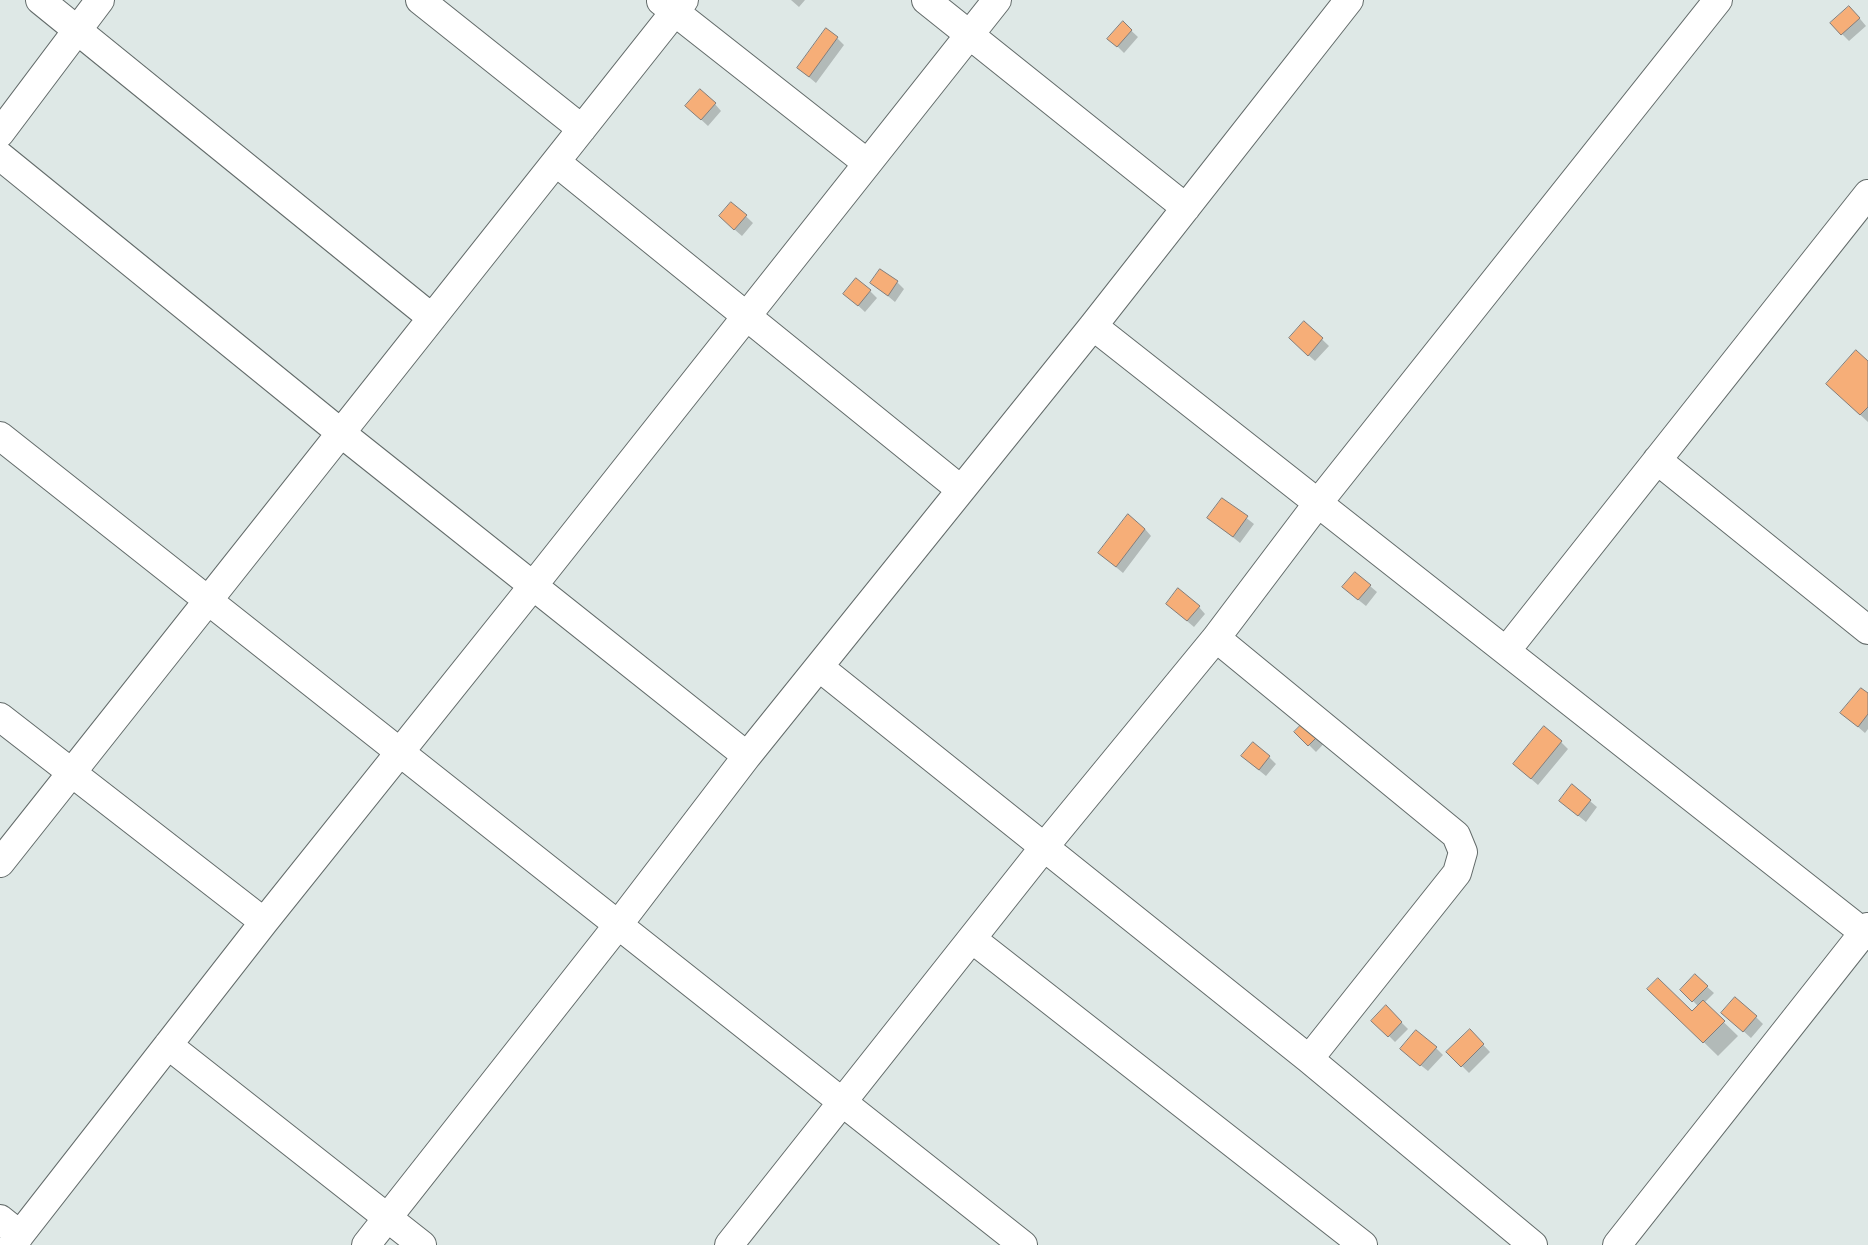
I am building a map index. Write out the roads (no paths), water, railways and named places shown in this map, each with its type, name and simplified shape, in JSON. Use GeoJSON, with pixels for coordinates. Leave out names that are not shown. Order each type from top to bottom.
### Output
{"type":"FeatureCollection","features":[{"type":"Feature","properties":{"kind":"street"},"geometry":{"type":"LineString","coordinates":[[40,0],[432,318]]}},
{"type":"Feature","properties":{"kind":"street"},"geometry":{"type":"LineString","coordinates":[[0,133],[100,0]]}},
{"type":"Feature","properties":{"kind":"street"},"geometry":{"type":"LineString","coordinates":[[420,0],[582,129]]}},
{"type":"Feature","properties":{"kind":"street"},"geometry":{"type":"LineString","coordinates":[[926,0],[1186,208]]}},
{"type":"Feature","properties":{"kind":"street"},"geometry":{"type":"LineString","coordinates":[[11,1233],[168,1045],[996,0]]}},
{"type":"Feature","properties":{"kind":"street"},"geometry":{"type":"LineString","coordinates":[[366,1245],[618,925],[747,756],[1093,326],[1349,0]]}},
{"type":"Feature","properties":{"kind":"street"},"geometry":{"type":"LineString","coordinates":[[729,1245],[1045,846],[1216,638],[1318,503],[1718,0]]}},
{"type":"Feature","properties":{"kind":"street"},"geometry":{"type":"LineString","coordinates":[[0,862],[582,129],[673,4],[867,163]]}},
{"type":"Feature","properties":{"kind":"street"},"geometry":{"type":"LineString","coordinates":[[0,156],[532,587],[747,756]]}},
{"type":"Feature","properties":{"kind":"street"},"geometry":{"type":"LineString","coordinates":[[556,162],[960,489]]}},
{"type":"Feature","properties":{"kind":"street"},"geometry":{"type":"LineString","coordinates":[[1506,651],[1868,194]]}},
{"type":"Feature","properties":{"kind":"street"},"geometry":{"type":"LineString","coordinates":[[1093,326],[1867,932],[1617,1245]]}},
{"type":"Feature","properties":{"kind":"street"},"geometry":{"type":"LineString","coordinates":[[0,436],[1023,1245]]}},
{"type":"Feature","properties":{"kind":"street"},"geometry":{"type":"LineString","coordinates":[[1657,460],[1868,630]]}},
{"type":"Feature","properties":{"kind":"street"},"geometry":{"type":"LineString","coordinates":[[1216,638],[1456,835],[1463,852],[1457,873],[1308,1059]]}},
{"type":"Feature","properties":{"kind":"street"},"geometry":{"type":"LineString","coordinates":[[819,667],[1045,846],[1308,1059],[1533,1245]]}},
{"type":"Feature","properties":{"kind":"street"},"geometry":{"type":"LineString","coordinates":[[0,717],[264,922]]}},
{"type":"Feature","properties":{"kind":"street"},"geometry":{"type":"LineString","coordinates":[[972,939],[1363,1245]]}},
{"type":"Feature","properties":{"kind":"street"},"geometry":{"type":"LineString","coordinates":[[168,1045],[422,1245]]}}]}
